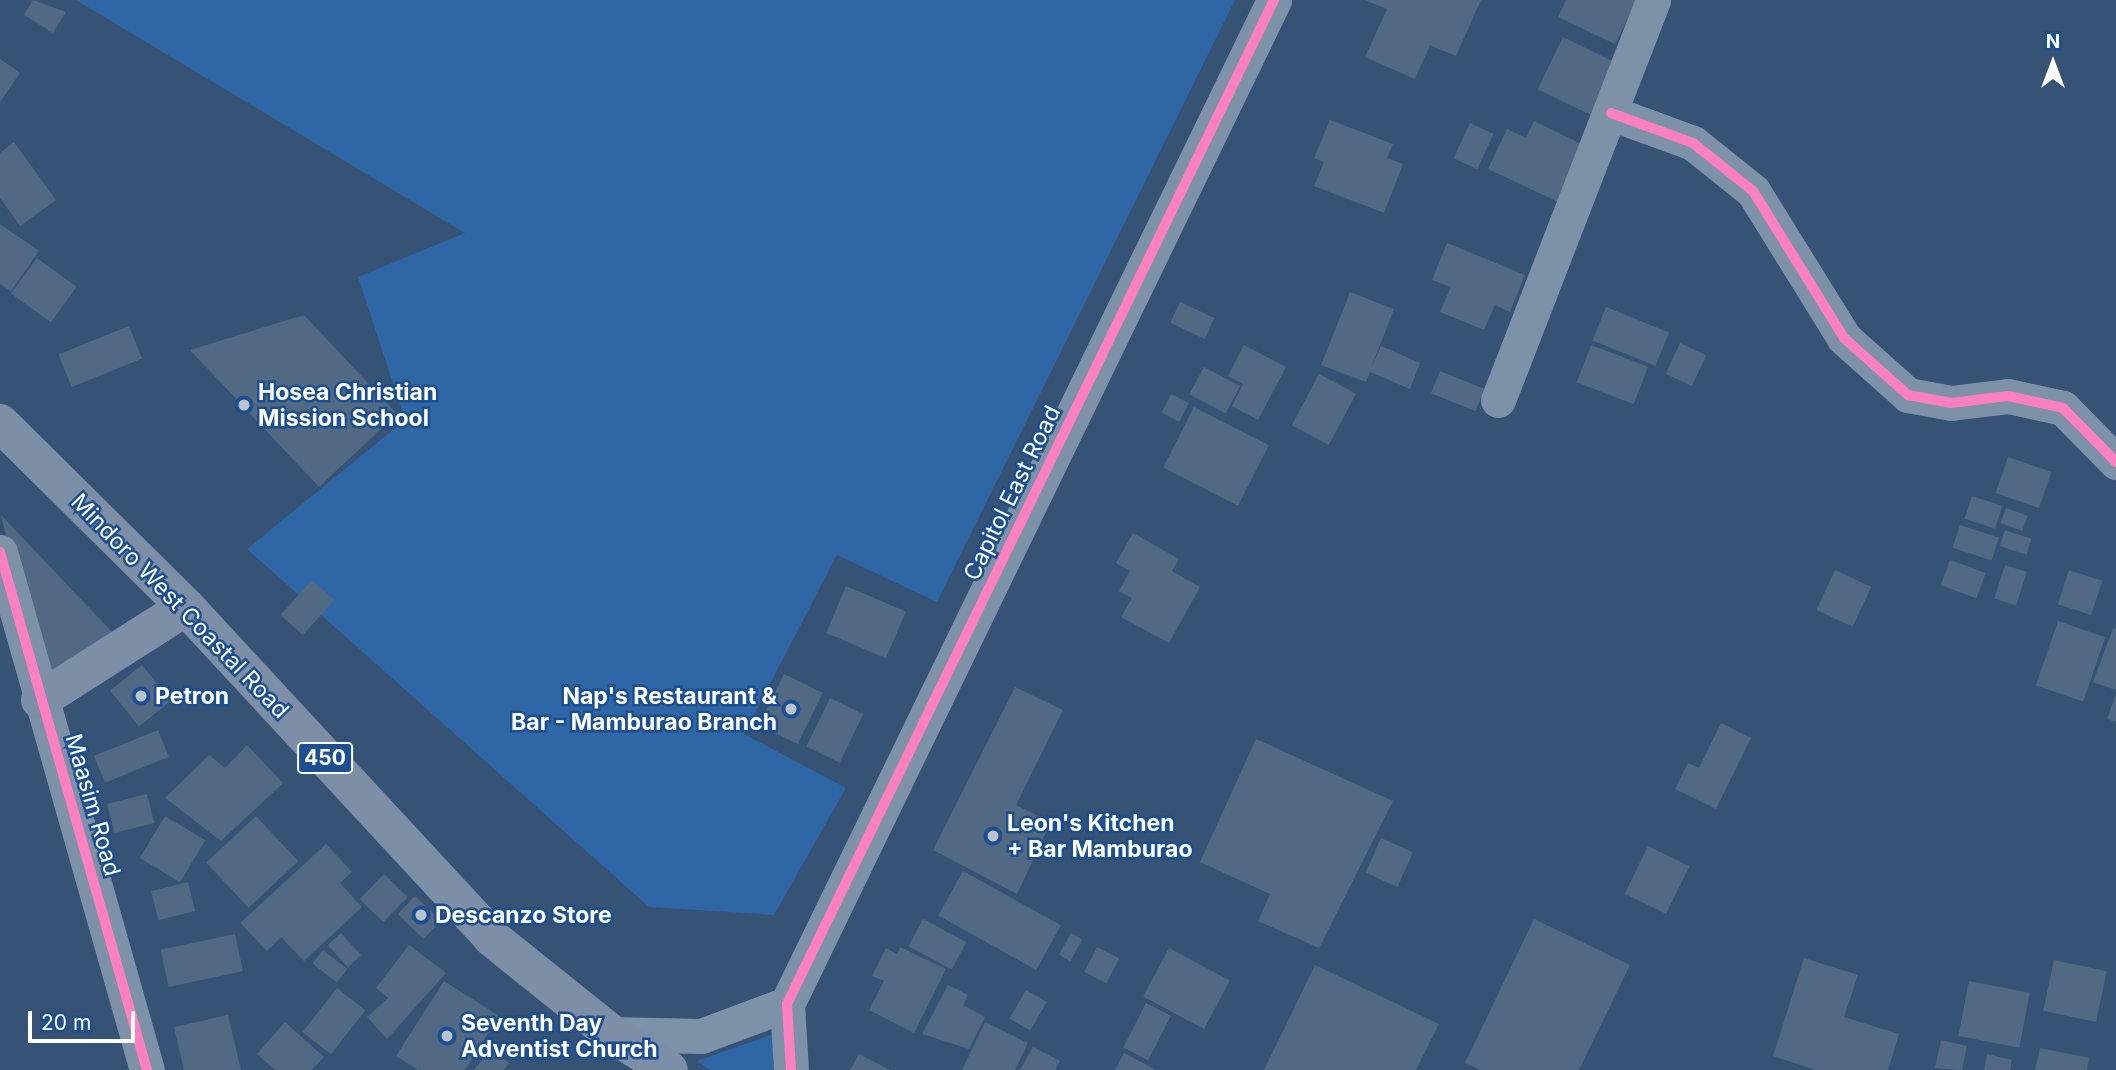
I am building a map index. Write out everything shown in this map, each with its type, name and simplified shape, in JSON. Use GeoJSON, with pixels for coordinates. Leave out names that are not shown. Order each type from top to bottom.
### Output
{"type":"FeatureCollection","features":[{"type":"Feature","properties":{"kind":"main road","name":"Mindoro West Coastal Road"},"geometry":{"type":"LineString","coordinates":[[0,423],[186,607],[492,938],[612,1034],[669,1070]]}},
{"type":"Feature","properties":{"kind":"main road"},"geometry":{"type":"LineString","coordinates":[[40,700],[186,607]]}},
{"type":"Feature","properties":{"kind":"street","name":"Capitol East Road"},"geometry":{"type":"LineString","coordinates":[[787,1004],[1274,0]]}},
{"type":"Feature","properties":{"kind":"street"},"geometry":{"type":"LineString","coordinates":[[1498,400],[1653,0]]}},
{"type":"Feature","properties":{"kind":"street"},"geometry":{"type":"LineString","coordinates":[[1611,113],[1693,143],[1753,191],[1844,338],[1908,395],[1951,403],[2008,396],[2063,408],[2116,462]]}},
{"type":"Feature","properties":{"kind":"street","name":"Maasim Road"},"geometry":{"type":"LineString","coordinates":[[0,552],[147,1070]]}},
{"type":"Feature","properties":{"kind":"street"},"geometry":{"type":"LineString","coordinates":[[612,1034],[701,1036],[787,1004],[791,1070]]}},
{"type":"Feature","properties":{"kind":"shaded area"},"geometry":{"type":"Polygon","coordinates":[[[76,0],[1235,0],[937,602],[837,555],[744,734],[846,788],[774,915],[649,907],[247,549],[405,420],[358,277],[465,233],[76,0]]]}},
{"type":"Feature","properties":{"kind":"shaded area"},"geometry":{"type":"Polygon","coordinates":[[[774,1034],[773,1070],[710,1070],[697,1061],[774,1034]]]}},
{"type":"Feature","properties":{"kind":"building"},"geometry":{"type":"Polygon","coordinates":[[[33,0],[66,12],[53,33],[24,15],[33,0]]]}},
{"type":"Feature","properties":{"kind":"building"},"geometry":{"type":"Polygon","coordinates":[[[1365,0],[1481,0],[1456,56],[1430,45],[1415,79],[1365,57],[1387,9],[1365,0]]]}},
{"type":"Feature","properties":{"kind":"building"},"geometry":{"type":"Polygon","coordinates":[[[1566,0],[1637,0],[1615,44],[1558,17],[1566,0]]]}},
{"type":"Feature","properties":{"kind":"building"},"geometry":{"type":"Polygon","coordinates":[[[1563,37],[1618,64],[1592,116],[1538,89],[1563,37]]]}},
{"type":"Feature","properties":{"kind":"building"},"geometry":{"type":"Polygon","coordinates":[[[0,59],[20,73],[0,102],[0,59]]]}},
{"type":"Feature","properties":{"kind":"building"},"geometry":{"type":"Polygon","coordinates":[[[1330,120],[1393,144],[1387,158],[1403,164],[1384,213],[1314,186],[1324,162],[1314,158],[1330,120]]]}},
{"type":"Feature","properties":{"kind":"building"},"geometry":{"type":"Polygon","coordinates":[[[1534,121],[1581,144],[1569,207],[1488,169],[1507,129],[1526,138],[1534,121]]]}},
{"type":"Feature","properties":{"kind":"building"},"geometry":{"type":"Polygon","coordinates":[[[1470,123],[1494,134],[1477,169],[1454,158],[1470,123]]]}},
{"type":"Feature","properties":{"kind":"building"},"geometry":{"type":"Polygon","coordinates":[[[14,142],[56,200],[20,226],[0,198],[0,153],[14,142]]]}},
{"type":"Feature","properties":{"kind":"building"},"geometry":{"type":"Polygon","coordinates":[[[0,224],[39,251],[11,291],[0,284],[0,224]]]}},
{"type":"Feature","properties":{"kind":"building"},"geometry":{"type":"Polygon","coordinates":[[[1447,243],[1525,275],[1510,312],[1495,305],[1484,330],[1440,312],[1451,287],[1432,280],[1447,243]]]}},
{"type":"Feature","properties":{"kind":"building"},"geometry":{"type":"Polygon","coordinates":[[[37,258],[77,287],[51,322],[11,294],[37,258]]]}},
{"type":"Feature","properties":{"kind":"building"},"geometry":{"type":"Polygon","coordinates":[[[1350,292],[1394,309],[1371,368],[1381,346],[1420,363],[1410,389],[1370,372],[1366,382],[1321,365],[1350,292]]]}},
{"type":"Feature","properties":{"kind":"building"},"geometry":{"type":"Polygon","coordinates":[[[1180,302],[1214,318],[1205,339],[1170,323],[1180,302]]]}},
{"type":"Feature","properties":{"kind":"building"},"geometry":{"type":"Polygon","coordinates":[[[1606,307],[1669,332],[1656,366],[1593,340],[1606,307]]]}},
{"type":"Feature","properties":{"kind":"building"},"geometry":{"type":"Polygon","coordinates":[[[304,315],[397,414],[319,487],[190,350],[304,315]]]}},
{"type":"Feature","properties":{"kind":"building"},"geometry":{"type":"Polygon","coordinates":[[[129,326],[142,358],[72,387],[59,354],[129,326]]]}},
{"type":"Feature","properties":{"kind":"building"},"geometry":{"type":"Polygon","coordinates":[[[1680,343],[1706,355],[1692,386],[1666,374],[1680,343]]]}},
{"type":"Feature","properties":{"kind":"building"},"geometry":{"type":"Polygon","coordinates":[[[1244,345],[1286,367],[1258,420],[1232,406],[1243,384],[1228,376],[1244,345]]]}},
{"type":"Feature","properties":{"kind":"building"},"geometry":{"type":"Polygon","coordinates":[[[1591,345],[1648,367],[1634,404],[1577,382],[1591,345]]]}},
{"type":"Feature","properties":{"kind":"building"},"geometry":{"type":"Polygon","coordinates":[[[1204,367],[1240,386],[1226,414],[1189,394],[1204,367]]]}},
{"type":"Feature","properties":{"kind":"building"},"geometry":{"type":"Polygon","coordinates":[[[1440,371],[1485,389],[1476,411],[1431,393],[1440,371]]]}},
{"type":"Feature","properties":{"kind":"building"},"geometry":{"type":"Polygon","coordinates":[[[1319,374],[1356,394],[1329,445],[1292,425],[1319,374]]]}},
{"type":"Feature","properties":{"kind":"building"},"geometry":{"type":"Polygon","coordinates":[[[1171,394],[1189,403],[1179,422],[1161,413],[1171,394]]]}},
{"type":"Feature","properties":{"kind":"building"},"geometry":{"type":"Polygon","coordinates":[[[1194,407],[1269,445],[1238,506],[1163,468],[1194,407]]]}},
{"type":"Feature","properties":{"kind":"building"},"geometry":{"type":"Polygon","coordinates":[[[2008,457],[2051,472],[2039,508],[1996,493],[2008,457]]]}},
{"type":"Feature","properties":{"kind":"building"},"geometry":{"type":"Polygon","coordinates":[[[1972,496],[2002,506],[1995,529],[1965,519],[1972,496]]]}},
{"type":"Feature","properties":{"kind":"building"},"geometry":{"type":"Polygon","coordinates":[[[2006,508],[2028,516],[2022,531],[2001,523],[2006,508]]]}},
{"type":"Feature","properties":{"kind":"building"},"geometry":{"type":"Polygon","coordinates":[[[1,515],[112,632],[42,684],[1,515]]]}},
{"type":"Feature","properties":{"kind":"building"},"geometry":{"type":"Polygon","coordinates":[[[1960,525],[1999,538],[1992,560],[1953,548],[1960,525]]]}},
{"type":"Feature","properties":{"kind":"building"},"geometry":{"type":"Polygon","coordinates":[[[2005,530],[2032,539],[2026,555],[2000,546],[2005,530]]]}},
{"type":"Feature","properties":{"kind":"building"},"geometry":{"type":"Polygon","coordinates":[[[1133,533],[1179,559],[1172,571],[1200,587],[1169,643],[1121,617],[1132,598],[1119,591],[1130,571],[1116,563],[1133,533]]]}},
{"type":"Feature","properties":{"kind":"building"},"geometry":{"type":"Polygon","coordinates":[[[1950,560],[1986,573],[1976,598],[1941,585],[1950,560]]]}},
{"type":"Feature","properties":{"kind":"building"},"geometry":{"type":"Polygon","coordinates":[[[2005,565],[2027,572],[2016,605],[1994,598],[2005,565]]]}},
{"type":"Feature","properties":{"kind":"building"},"geometry":{"type":"Polygon","coordinates":[[[1835,570],[1871,587],[1853,627],[1816,610],[1835,570]]]}},
{"type":"Feature","properties":{"kind":"building"},"geometry":{"type":"Polygon","coordinates":[[[2069,570],[2102,581],[2091,615],[2058,604],[2069,570]]]}},
{"type":"Feature","properties":{"kind":"building"},"geometry":{"type":"Polygon","coordinates":[[[312,580],[334,600],[303,635],[281,615],[312,580]]]}},
{"type":"Feature","properties":{"kind":"building"},"geometry":{"type":"Polygon","coordinates":[[[846,586],[906,611],[886,658],[826,633],[846,586]]]}},
{"type":"Feature","properties":{"kind":"building"},"geometry":{"type":"Polygon","coordinates":[[[2058,621],[2105,637],[2083,702],[2036,685],[2058,621]]]}},
{"type":"Feature","properties":{"kind":"building"},"geometry":{"type":"Polygon","coordinates":[[[2113,628],[2116,629],[2116,690],[2093,682],[2113,628]]]}},
{"type":"Feature","properties":{"kind":"building","name":"Petron"},"geometry":{"type":"Polygon","coordinates":[[[142,665],[171,701],[139,727],[110,691],[142,665]]]}},
{"type":"Feature","properties":{"kind":"building","name":"Nap's Restaurant & Bar - Mamburao Branch"},"geometry":{"type":"Polygon","coordinates":[[[784,674],[823,693],[798,744],[759,725],[784,674]]]}},
{"type":"Feature","properties":{"kind":"building"},"geometry":{"type":"Polygon","coordinates":[[[1015,687],[1063,710],[1016,805],[1051,822],[1017,894],[933,850],[1015,687]]]}},
{"type":"Feature","properties":{"kind":"building"},"geometry":{"type":"Polygon","coordinates":[[[2116,694],[2116,722],[2107,719],[2116,694]]]}},
{"type":"Feature","properties":{"kind":"building"},"geometry":{"type":"Polygon","coordinates":[[[830,698],[863,714],[840,763],[806,747],[830,698]]]}},
{"type":"Feature","properties":{"kind":"building"},"geometry":{"type":"Polygon","coordinates":[[[1721,723],[1751,738],[1716,809],[1675,789],[1688,763],[1699,768],[1721,723]]]}},
{"type":"Feature","properties":{"kind":"building"},"geometry":{"type":"Polygon","coordinates":[[[158,730],[169,757],[105,783],[94,756],[158,730]]]}},
{"type":"Feature","properties":{"kind":"building"},"geometry":{"type":"Polygon","coordinates":[[[1256,739],[1393,801],[1319,948],[1258,921],[1270,894],[1200,862],[1256,739]]]}},
{"type":"Feature","properties":{"kind":"building"},"geometry":{"type":"Polygon","coordinates":[[[247,745],[283,783],[221,841],[165,798],[209,755],[225,768],[247,745]]]}},
{"type":"Feature","properties":{"kind":"building"},"geometry":{"type":"Polygon","coordinates":[[[147,794],[154,823],[114,833],[107,804],[147,794]]]}},
{"type":"Feature","properties":{"kind":"building"},"geometry":{"type":"Polygon","coordinates":[[[165,816],[205,840],[180,882],[140,858],[165,816]]]}},
{"type":"Feature","properties":{"kind":"building"},"geometry":{"type":"Polygon","coordinates":[[[256,816],[298,861],[249,908],[206,862],[256,816]]]}},
{"type":"Feature","properties":{"kind":"building"},"geometry":{"type":"Polygon","coordinates":[[[1381,838],[1413,852],[1398,887],[1366,873],[1381,838]]]}},
{"type":"Feature","properties":{"kind":"building"},"geometry":{"type":"Polygon","coordinates":[[[326,844],[352,872],[340,883],[362,907],[304,961],[281,937],[267,951],[240,923],[326,844]]]}},
{"type":"Feature","properties":{"kind":"building"},"geometry":{"type":"Polygon","coordinates":[[[1648,846],[1689,866],[1666,914],[1625,894],[1648,846]]]}},
{"type":"Feature","properties":{"kind":"building"},"geometry":{"type":"Polygon","coordinates":[[[963,871],[1061,925],[1036,970],[938,916],[963,871]]]}},
{"type":"Feature","properties":{"kind":"building"},"geometry":{"type":"Polygon","coordinates":[[[384,874],[408,897],[383,922],[360,899],[384,874]]]}},
{"type":"Feature","properties":{"kind":"building"},"geometry":{"type":"Polygon","coordinates":[[[188,882],[195,911],[158,920],[151,891],[188,882]]]}},
{"type":"Feature","properties":{"kind":"building"},"geometry":{"type":"Polygon","coordinates":[[[415,896],[441,921],[424,939],[398,914],[415,896]]]}},
{"type":"Feature","properties":{"kind":"building"},"geometry":{"type":"Polygon","coordinates":[[[923,919],[966,942],[952,969],[908,946],[923,919]]]}},
{"type":"Feature","properties":{"kind":"building"},"geometry":{"type":"Polygon","coordinates":[[[1534,919],[1630,965],[1579,1070],[1480,1070],[1465,1063],[1534,919]]]}},
{"type":"Feature","properties":{"kind":"building"},"geometry":{"type":"Polygon","coordinates":[[[341,933],[361,955],[348,967],[328,945],[341,933]]]}},
{"type":"Feature","properties":{"kind":"building"},"geometry":{"type":"Polygon","coordinates":[[[1071,933],[1082,939],[1070,961],[1059,955],[1071,933]]]}},
{"type":"Feature","properties":{"kind":"building"},"geometry":{"type":"Polygon","coordinates":[[[235,934],[243,971],[169,987],[161,950],[235,934]]]}},
{"type":"Feature","properties":{"kind":"building"},"geometry":{"type":"Polygon","coordinates":[[[409,945],[446,973],[387,1039],[367,1017],[388,998],[376,988],[409,945]]]}},
{"type":"Feature","properties":{"kind":"building"},"geometry":{"type":"Polygon","coordinates":[[[900,947],[946,969],[914,1033],[869,1010],[884,981],[872,976],[886,948],[897,954],[900,947]]]}},
{"type":"Feature","properties":{"kind":"building"},"geometry":{"type":"Polygon","coordinates":[[[1097,947],[1119,958],[1107,983],[1084,972],[1097,947]]]}},
{"type":"Feature","properties":{"kind":"building"},"geometry":{"type":"Polygon","coordinates":[[[1169,948],[1230,980],[1204,1029],[1143,997],[1169,948]]]}},
{"type":"Feature","properties":{"kind":"building"},"geometry":{"type":"Polygon","coordinates":[[[323,950],[347,969],[337,982],[313,963],[323,950]]]}},
{"type":"Feature","properties":{"kind":"building"},"geometry":{"type":"Polygon","coordinates":[[[1804,958],[1858,975],[1844,1017],[1899,1034],[1888,1070],[1816,1070],[1773,1056],[1804,958]]]}},
{"type":"Feature","properties":{"kind":"building"},"geometry":{"type":"Polygon","coordinates":[[[2054,960],[2107,971],[2096,1022],[2043,1011],[2054,960]]]}},
{"type":"Feature","properties":{"kind":"building"},"geometry":{"type":"Polygon","coordinates":[[[1315,965],[1439,1024],[1416,1070],[1264,1070],[1315,965]]]}},
{"type":"Feature","properties":{"kind":"building","name":"Seventh Day Adventist Church"},"geometry":{"type":"Polygon","coordinates":[[[444,981],[499,1016],[465,1070],[418,1070],[396,1056],[444,981]]]}},
{"type":"Feature","properties":{"kind":"building"},"geometry":{"type":"Polygon","coordinates":[[[1969,981],[2030,993],[2019,1048],[1958,1036],[1969,981]]]}},
{"type":"Feature","properties":{"kind":"building"},"geometry":{"type":"Polygon","coordinates":[[[948,985],[968,995],[963,1005],[985,1017],[969,1049],[922,1034],[948,985]]]}},
{"type":"Feature","properties":{"kind":"building"},"geometry":{"type":"Polygon","coordinates":[[[337,988],[365,1010],[331,1054],[303,1032],[337,988]]]}},
{"type":"Feature","properties":{"kind":"building"},"geometry":{"type":"Polygon","coordinates":[[[1026,990],[1047,1002],[1030,1031],[1010,1019],[1026,990]]]}},
{"type":"Feature","properties":{"kind":"building"},"geometry":{"type":"Polygon","coordinates":[[[1146,1003],[1171,1016],[1148,1060],[1123,1048],[1146,1003]]]}},
{"type":"Feature","properties":{"kind":"building"},"geometry":{"type":"Polygon","coordinates":[[[228,1015],[241,1070],[184,1070],[174,1027],[228,1015]]]}},
{"type":"Feature","properties":{"kind":"building"},"geometry":{"type":"Polygon","coordinates":[[[285,1022],[324,1057],[312,1070],[275,1070],[257,1054],[285,1022]]]}},
{"type":"Feature","properties":{"kind":"building"},"geometry":{"type":"Polygon","coordinates":[[[985,1022],[1028,1043],[1015,1070],[962,1070],[985,1022]]]}},
{"type":"Feature","properties":{"kind":"building"},"geometry":{"type":"Polygon","coordinates":[[[1941,1040],[1967,1046],[1962,1070],[1935,1068],[1941,1040]]]}},
{"type":"Feature","properties":{"kind":"building"},"geometry":{"type":"Polygon","coordinates":[[[1033,1047],[1060,1061],[1055,1070],[1020,1070],[1033,1047]]]}},
{"type":"Feature","properties":{"kind":"building"},"geometry":{"type":"Polygon","coordinates":[[[2040,1048],[2089,1058],[2087,1070],[2035,1070],[2040,1048]]]}},
{"type":"Feature","properties":{"kind":"building"},"geometry":{"type":"Polygon","coordinates":[[[491,1049],[509,1063],[504,1070],[474,1070],[491,1049]]]}},
{"type":"Feature","properties":{"kind":"building"},"geometry":{"type":"Polygon","coordinates":[[[1124,1053],[1156,1070],[1115,1070],[1124,1053]]]}},
{"type":"Feature","properties":{"kind":"building"},"geometry":{"type":"Polygon","coordinates":[[[859,1054],[890,1070],[850,1070],[859,1054]]]}},
{"type":"Feature","properties":{"kind":"building"},"geometry":{"type":"Polygon","coordinates":[[[1987,1054],[2012,1060],[2010,1070],[1984,1070],[1987,1054]]]}},
{"type":"Feature","properties":{"kind":"cycle path"},"geometry":{"type":"LineString","coordinates":[[791,1070],[787,1004],[1274,0]]}},
{"type":"Feature","properties":{"kind":"cycle path"},"geometry":{"type":"LineString","coordinates":[[1611,113],[1693,143],[1753,191],[1844,338],[1908,395],[1951,403],[2008,396],[2063,408],[2116,462]]}},
{"type":"Feature","properties":{"kind":"cycle path"},"geometry":{"type":"LineString","coordinates":[[0,552],[147,1070]]}},
{"type":"Feature","properties":{"kind":"place","name":"Hosea Christian Mission School"},"geometry":{"type":"Point","coordinates":[244,405]}},
{"type":"Feature","properties":{"kind":"place","name":"Petron"},"geometry":{"type":"Point","coordinates":[141,696]}},
{"type":"Feature","properties":{"kind":"place","name":"Nap's Restaurant & Bar - Mamburao Branch"},"geometry":{"type":"Point","coordinates":[791,709]}},
{"type":"Feature","properties":{"kind":"place","name":"Leon's Kitchen + Bar Mamburao"},"geometry":{"type":"Point","coordinates":[993,836]}},
{"type":"Feature","properties":{"kind":"place","name":"Descanzo Store"},"geometry":{"type":"Point","coordinates":[421,915]}},
{"type":"Feature","properties":{"kind":"place","name":"Seventh Day Adventist Church"},"geometry":{"type":"Point","coordinates":[447,1036]}}]}
